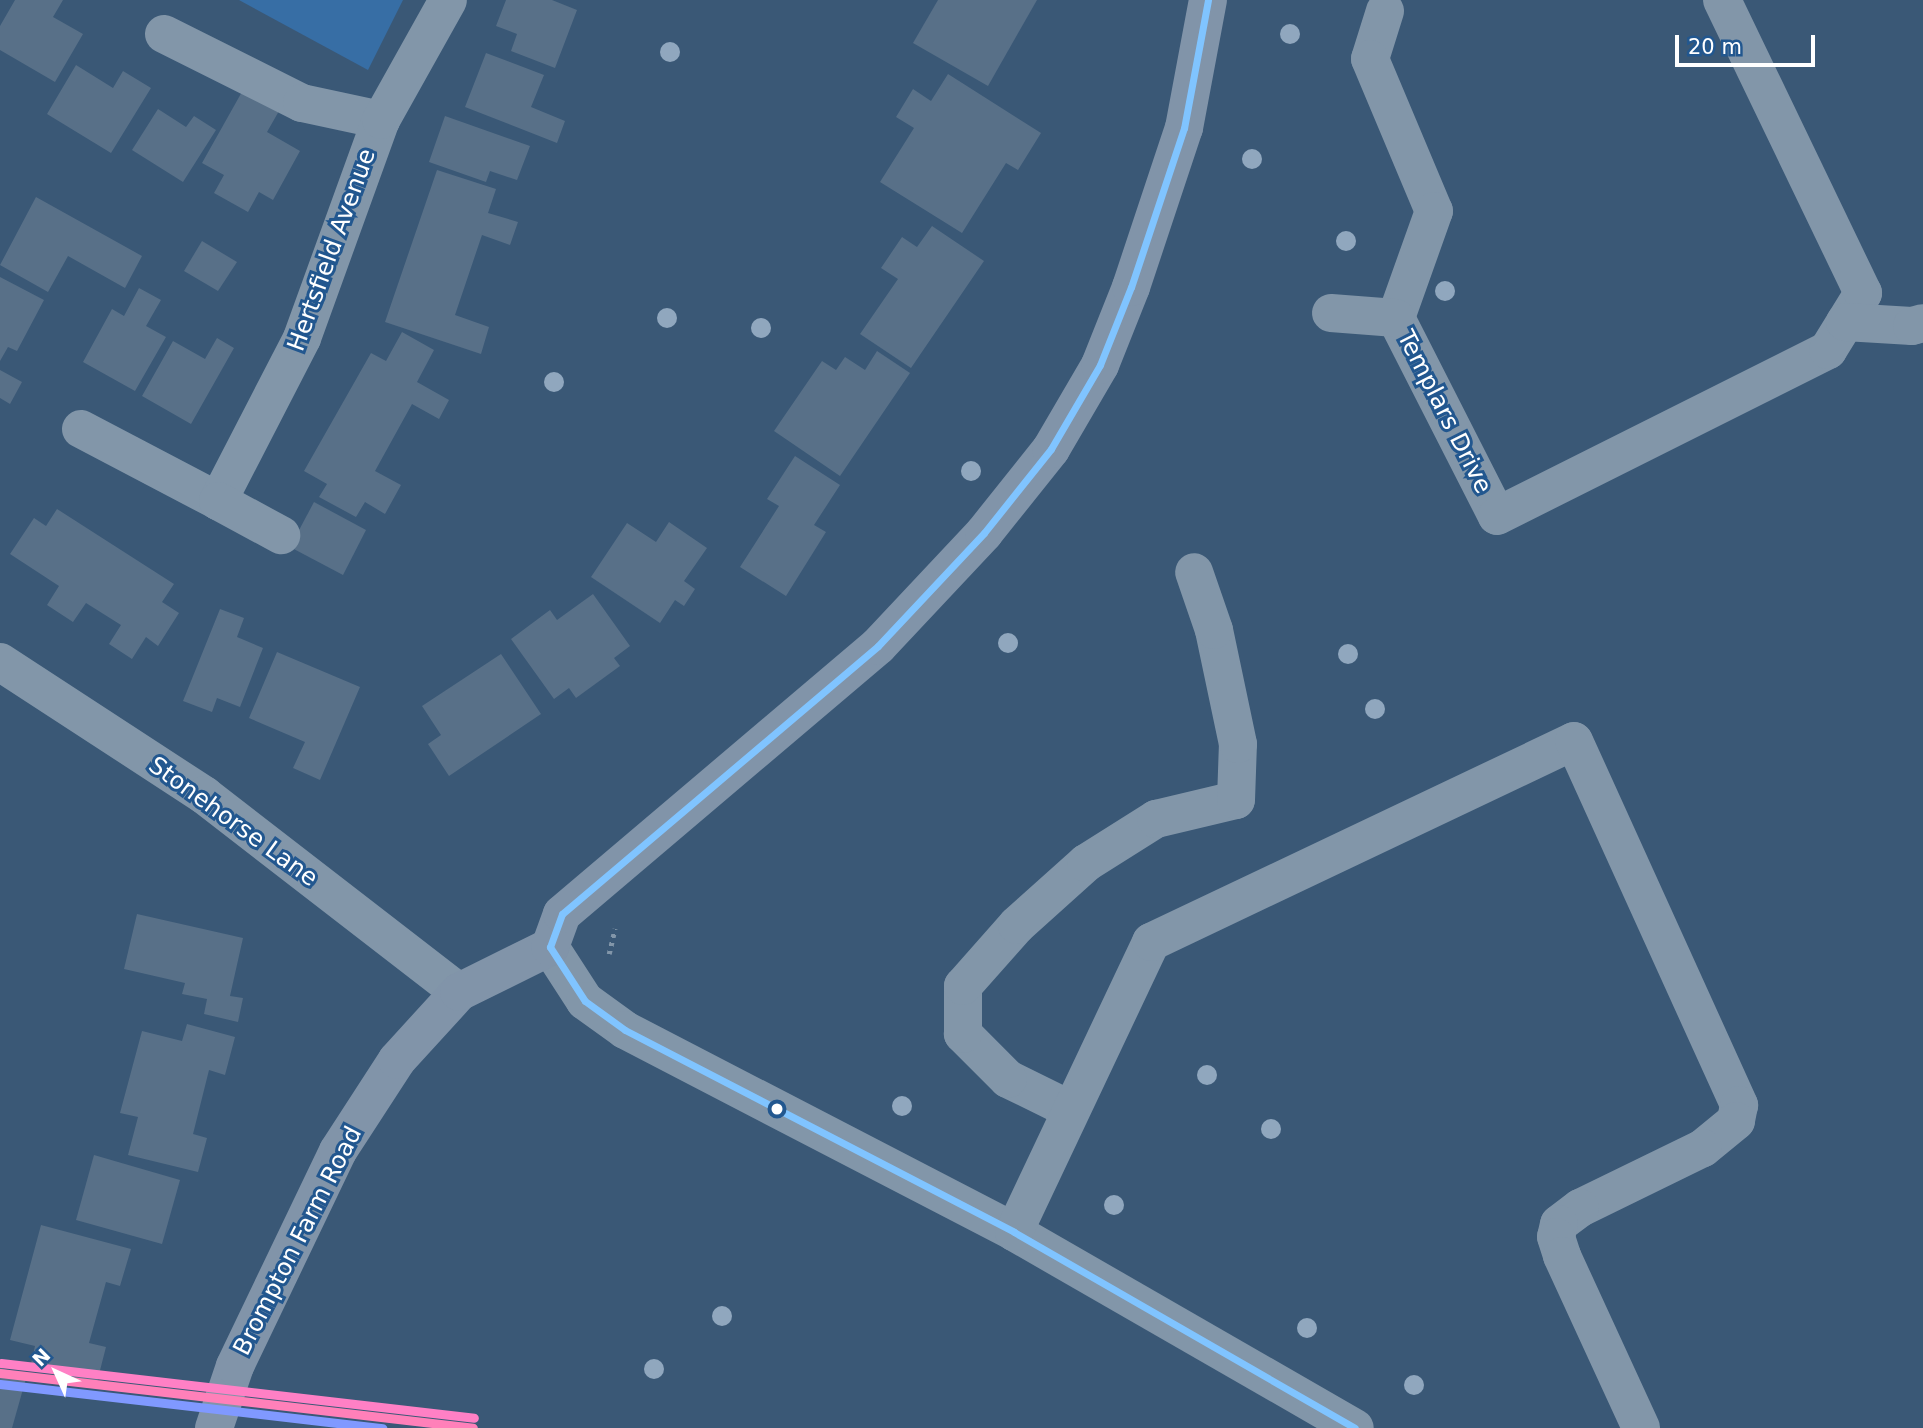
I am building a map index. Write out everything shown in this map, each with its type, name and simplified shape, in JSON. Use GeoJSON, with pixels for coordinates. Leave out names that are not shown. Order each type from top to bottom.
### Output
{"type":"FeatureCollection","features":[{"type":"Feature","properties":{"kind":"main road"},"geometry":{"type":"LineString","coordinates":[[550,947],[562,914],[878,646],[984,533],[1051,449],[1100,365],[1131,287],[1184,128],[1208,0]]}},
{"type":"Feature","properties":{"kind":"main road","name":"Brompton Farm Road"},"geometry":{"type":"LineString","coordinates":[[214,1428],[235,1366],[338,1151],[397,1060],[458,992],[550,947]]}},
{"type":"Feature","properties":{"kind":"street","name":"Hertsfield Avenue"},"geometry":{"type":"LineString","coordinates":[[218,501],[302,338],[381,120],[448,0]]}},
{"type":"Feature","properties":{"kind":"street","name":"Templars Drive"},"geometry":{"type":"LineString","coordinates":[[1385,11],[1370,60],[1434,211],[1396,318],[1497,516],[1828,350],[1863,293],[1722,0]]}},
{"type":"Feature","properties":{"kind":"street"},"geometry":{"type":"LineString","coordinates":[[164,34],[302,103],[381,120]]}},
{"type":"Feature","properties":{"kind":"street"},"geometry":{"type":"LineString","coordinates":[[1331,313],[1396,318]]}},
{"type":"Feature","properties":{"kind":"street"},"geometry":{"type":"LineString","coordinates":[[1845,322],[1912,326],[1923,323]]}},
{"type":"Feature","properties":{"kind":"street"},"geometry":{"type":"LineString","coordinates":[[81,429],[281,535]]}},
{"type":"Feature","properties":{"kind":"street"},"geometry":{"type":"LineString","coordinates":[[1070,1110],[1008,1079],[963,1034],[964,986],[1017,925],[1086,863],[1156,819],[1236,800],[1238,744],[1214,630],[1194,572]]}},
{"type":"Feature","properties":{"kind":"street","name":"Stonehorse Lane"},"geometry":{"type":"LineString","coordinates":[[0,662],[204,795],[458,992]]}},
{"type":"Feature","properties":{"kind":"street"},"geometry":{"type":"LineString","coordinates":[[1014,1232],[1151,942],[1487,779],[1574,741],[1739,1105],[1735,1121],[1703,1149],[1580,1208],[1559,1224],[1556,1237],[1562,1256],[1641,1428]]}},
{"type":"Feature","properties":{"kind":"street"},"geometry":{"type":"LineString","coordinates":[[550,947],[584,1001],[625,1030],[1014,1232],[1356,1428]]}},
{"type":"Feature","properties":{"kind":"shaded area"},"geometry":{"type":"Polygon","coordinates":[[[239,0],[403,0],[368,70],[239,0]]]}},
{"type":"Feature","properties":{"kind":"building"},"geometry":{"type":"Polygon","coordinates":[[[15,0],[63,0],[53,17],[83,34],[55,82],[0,50],[0,26],[15,0]]]}},
{"type":"Feature","properties":{"kind":"building"},"geometry":{"type":"Polygon","coordinates":[[[506,0],[552,0],[577,10],[555,68],[511,51],[517,34],[496,26],[506,0]]]}},
{"type":"Feature","properties":{"kind":"building"},"geometry":{"type":"Polygon","coordinates":[[[938,0],[1037,0],[988,86],[913,43],[938,0]]]}},
{"type":"Feature","properties":{"kind":"building"},"geometry":{"type":"Polygon","coordinates":[[[486,53],[544,75],[531,107],[565,121],[557,143],[465,107],[486,53]]]}},
{"type":"Feature","properties":{"kind":"building"},"geometry":{"type":"Polygon","coordinates":[[[76,65],[113,88],[123,71],[151,88],[111,153],[47,114],[76,65]]]}},
{"type":"Feature","properties":{"kind":"building"},"geometry":{"type":"Polygon","coordinates":[[[948,74],[1041,133],[1018,170],[1006,163],[962,233],[880,182],[914,128],[896,117],[913,89],[931,101],[948,74]]]}},
{"type":"Feature","properties":{"kind":"building"},"geometry":{"type":"Polygon","coordinates":[[[243,90],[279,111],[267,132],[300,151],[273,200],[259,192],[248,212],[214,193],[224,175],[202,163],[243,90]]]}},
{"type":"Feature","properties":{"kind":"building"},"geometry":{"type":"Polygon","coordinates":[[[158,109],[186,127],[194,116],[216,130],[183,182],[132,150],[158,109]]]}},
{"type":"Feature","properties":{"kind":"building"},"geometry":{"type":"Polygon","coordinates":[[[445,116],[530,146],[517,180],[490,171],[486,182],[429,162],[445,116]]]}},
{"type":"Feature","properties":{"kind":"building"},"geometry":{"type":"Polygon","coordinates":[[[437,170],[496,189],[488,213],[518,222],[510,245],[482,235],[455,315],[489,327],[481,354],[385,322],[437,170]]]}},
{"type":"Feature","properties":{"kind":"building"},"geometry":{"type":"Polygon","coordinates":[[[36,197],[142,256],[125,288],[68,256],[48,292],[0,265],[36,197]]]}},
{"type":"Feature","properties":{"kind":"building"},"geometry":{"type":"Polygon","coordinates":[[[932,226],[984,261],[911,368],[860,334],[898,279],[881,268],[902,237],[917,247],[932,226]]]}},
{"type":"Feature","properties":{"kind":"building"},"geometry":{"type":"Polygon","coordinates":[[[202,241],[237,262],[218,291],[184,271],[202,241]]]}},
{"type":"Feature","properties":{"kind":"building"},"geometry":{"type":"Polygon","coordinates":[[[0,277],[44,300],[17,351],[8,347],[0,361],[0,277]]]}},
{"type":"Feature","properties":{"kind":"building"},"geometry":{"type":"Polygon","coordinates":[[[139,288],[161,300],[146,326],[166,337],[135,391],[83,362],[112,309],[124,316],[139,288]]]}},
{"type":"Feature","properties":{"kind":"building"},"geometry":{"type":"Polygon","coordinates":[[[402,332],[434,350],[417,382],[449,400],[439,419],[412,404],[375,471],[401,485],[385,514],[365,502],[356,517],[319,497],[327,484],[304,471],[371,353],[386,361],[402,332]]]}},
{"type":"Feature","properties":{"kind":"building"},"geometry":{"type":"Polygon","coordinates":[[[217,338],[234,348],[191,424],[142,396],[173,341],[205,359],[217,338]]]}},
{"type":"Feature","properties":{"kind":"building"},"geometry":{"type":"Polygon","coordinates":[[[877,351],[910,373],[840,476],[774,431],[822,361],[836,370],[845,357],[865,370],[877,351]]]}},
{"type":"Feature","properties":{"kind":"building"},"geometry":{"type":"Polygon","coordinates":[[[0,370],[22,382],[10,404],[0,398],[0,370]]]}},
{"type":"Feature","properties":{"kind":"building"},"geometry":{"type":"Polygon","coordinates":[[[795,456],[840,485],[814,525],[826,532],[786,596],[740,567],[779,506],[767,499],[795,456]]]}},
{"type":"Feature","properties":{"kind":"building"},"geometry":{"type":"Polygon","coordinates":[[[314,502],[366,530],[343,575],[290,547],[314,502]]]}},
{"type":"Feature","properties":{"kind":"building"},"geometry":{"type":"Polygon","coordinates":[[[57,509],[174,584],[162,602],[179,613],[158,646],[146,637],[132,659],[109,644],[121,625],[86,603],[73,622],[47,605],[59,586],[10,554],[34,518],[46,526],[57,509]]]}},
{"type":"Feature","properties":{"kind":"building"},"geometry":{"type":"Polygon","coordinates":[[[669,522],[707,548],[684,581],[695,589],[684,606],[675,600],[660,623],[591,577],[627,523],[656,542],[669,522]]]}},
{"type":"Feature","properties":{"kind":"building"},"geometry":{"type":"Polygon","coordinates":[[[593,594],[630,646],[614,658],[620,666],[576,698],[569,688],[554,699],[511,639],[550,610],[557,620],[593,594]]]}},
{"type":"Feature","properties":{"kind":"building"},"geometry":{"type":"Polygon","coordinates":[[[220,609],[244,618],[237,637],[263,648],[240,707],[217,698],[212,712],[183,701],[220,609]]]}},
{"type":"Feature","properties":{"kind":"building"},"geometry":{"type":"Polygon","coordinates":[[[277,652],[360,687],[320,780],[293,768],[305,742],[249,718],[277,652]]]}},
{"type":"Feature","properties":{"kind":"building"},"geometry":{"type":"Polygon","coordinates":[[[501,654],[541,714],[449,776],[428,744],[441,735],[422,706],[501,654]]]}},
{"type":"Feature","properties":{"kind":"building"},"geometry":{"type":"Polygon","coordinates":[[[137,914],[243,938],[230,996],[243,998],[238,1022],[204,1014],[207,999],[182,994],[185,983],[124,969],[137,914]]]}},
{"type":"Feature","properties":{"kind":"building"},"geometry":{"type":"Polygon","coordinates":[[[187,1024],[235,1037],[225,1075],[209,1070],[193,1134],[207,1138],[198,1172],[128,1155],[138,1117],[120,1113],[142,1031],[182,1041],[187,1024]]]}},
{"type":"Feature","properties":{"kind":"building"},"geometry":{"type":"Polygon","coordinates":[[[94,1155],[180,1180],[162,1244],[76,1220],[94,1155]]]}},
{"type":"Feature","properties":{"kind":"building"},"geometry":{"type":"Polygon","coordinates":[[[41,1225],[131,1249],[120,1286],[106,1282],[89,1343],[106,1347],[96,1386],[30,1368],[35,1346],[10,1340],[41,1225]]]}},
{"type":"Feature","properties":{"kind":"building"},"geometry":{"type":"Polygon","coordinates":[[[0,1368],[27,1375],[12,1428],[0,1428],[0,1368]]]}},
{"type":"Feature","properties":{"kind":"transit line"},"geometry":{"type":"LineString","coordinates":[[1208,0],[1184,128],[1131,287],[1100,365],[1051,449],[984,533],[878,646],[562,914],[550,947],[585,1001],[625,1030],[1014,1232],[1355,1428]]}},
{"type":"Feature","properties":{"kind":"transit line"},"geometry":{"type":"LineString","coordinates":[[1,1363],[474,1418]]}},
{"type":"Feature","properties":{"kind":"transit line"},"geometry":{"type":"LineString","coordinates":[[0,1373],[473,1428]]}},
{"type":"Feature","properties":{"kind":"transit line"},"geometry":{"type":"LineString","coordinates":[[0,1384],[382,1428]]}}]}
